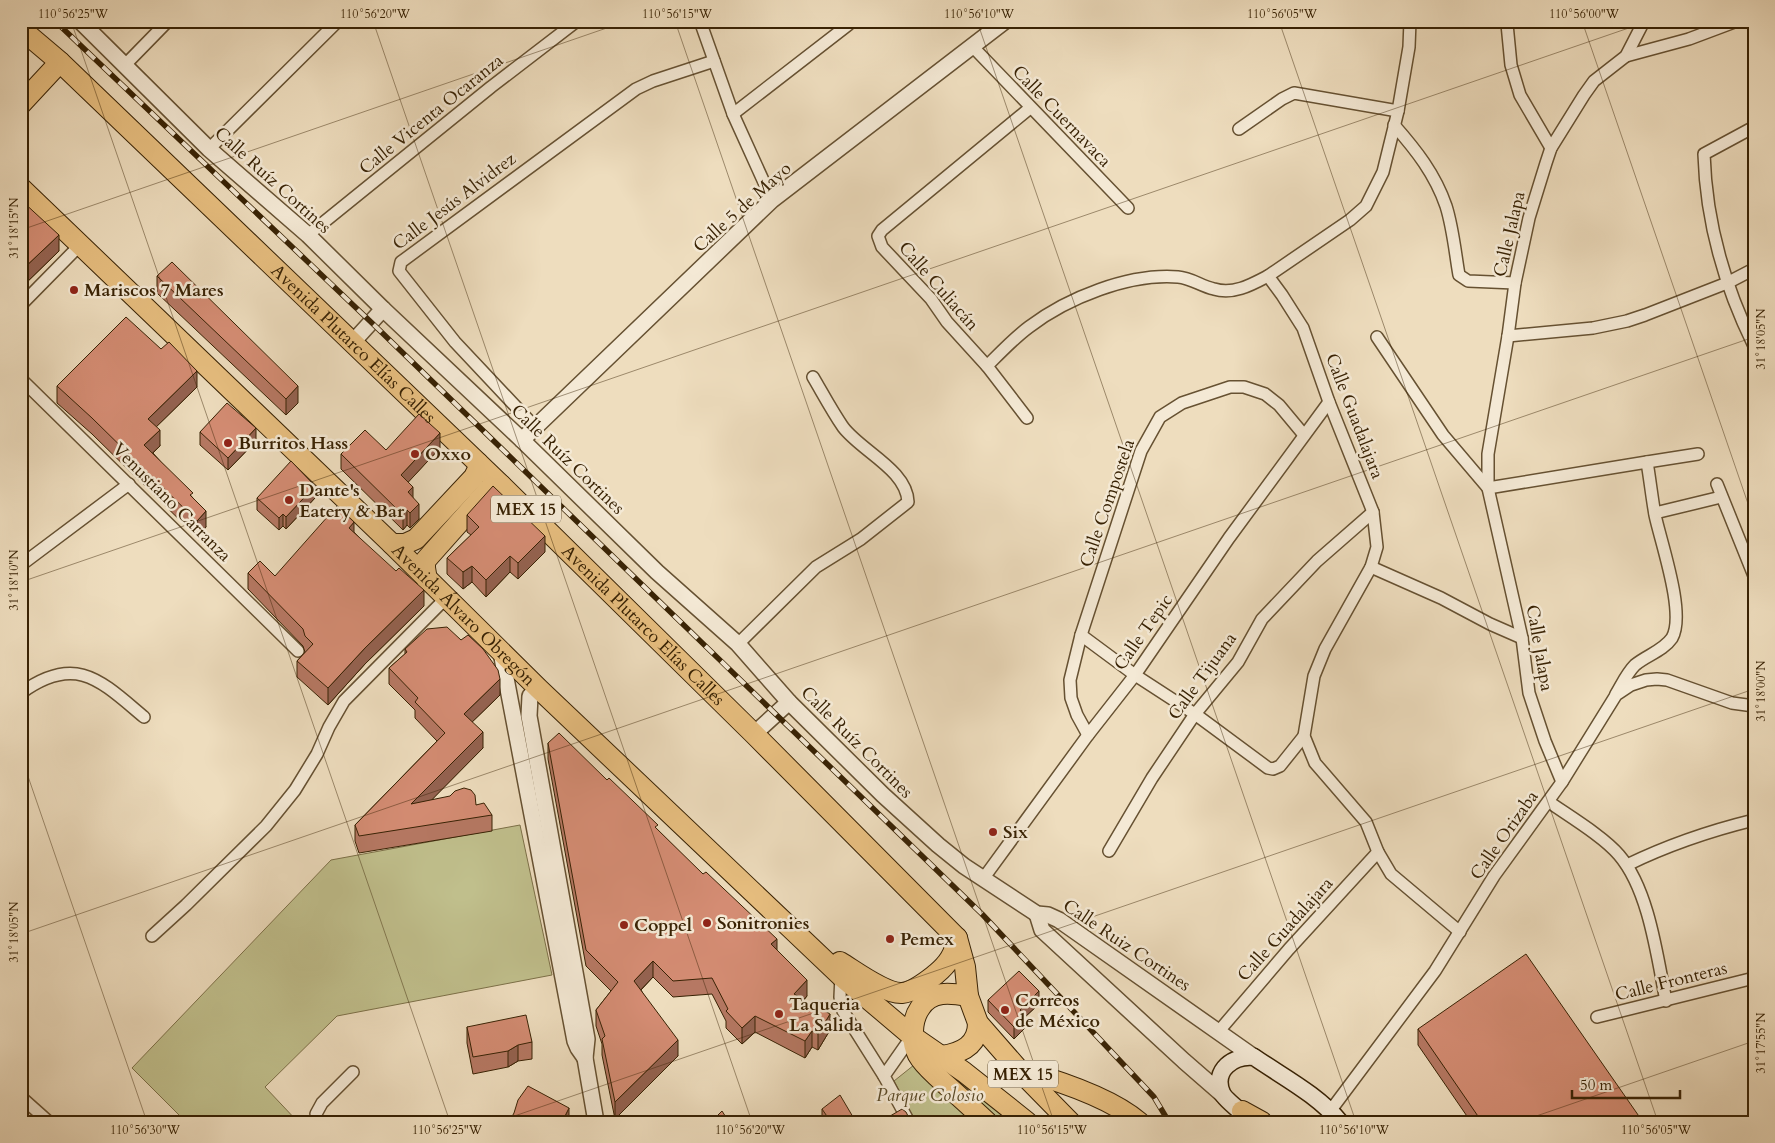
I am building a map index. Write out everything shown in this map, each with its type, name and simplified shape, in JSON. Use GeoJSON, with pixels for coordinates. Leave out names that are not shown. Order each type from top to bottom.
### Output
{"type":"FeatureCollection","features":[{"type":"Feature","properties":{"kind":"highway","name":"Avenida Plutarco Elías Calles"},"geometry":{"type":"LineString","coordinates":[[21,29],[60,62],[501,485],[754,734],[957,938],[965,967],[968,996],[978,1023]]}},
{"type":"Feature","properties":{"kind":"highway"},"geometry":{"type":"LineString","coordinates":[[21,104],[60,62]]}},
{"type":"Feature","properties":{"kind":"highway","name":"Avenida Álvaro Obregón"},"geometry":{"type":"LineString","coordinates":[[21,188],[392,544],[539,689],[841,976],[912,1036]]}},
{"type":"Feature","properties":{"kind":"highway"},"geometry":{"type":"LineString","coordinates":[[392,544],[405,544],[416,539],[474,477],[478,469],[478,463]]}},
{"type":"Feature","properties":{"kind":"highway"},"geometry":{"type":"LineString","coordinates":[[427,580],[425,561],[489,489],[501,485]]}},
{"type":"Feature","properties":{"kind":"highway"},"geometry":{"type":"LineString","coordinates":[[808,943],[882,988],[901,993],[926,982],[947,964],[955,952],[957,938]]}},
{"type":"Feature","properties":{"kind":"highway"},"geometry":{"type":"LineString","coordinates":[[968,996],[951,993],[933,996],[925,1002],[916,1015],[912,1036],[917,1054],[926,1066],[987,1122]]}},
{"type":"Feature","properties":{"kind":"highway"},"geometry":{"type":"LineString","coordinates":[[942,1056],[962,1052],[969,1046],[977,1034],[978,1023]]}},
{"type":"Feature","properties":{"kind":"highway","name":"MEX 15"},"geometry":{"type":"LineString","coordinates":[[978,1023],[1019,1070],[1070,1122]]}},
{"type":"Feature","properties":{"kind":"highway","name":"MEX 15"},"geometry":{"type":"LineString","coordinates":[[912,1036],[964,1072],[1027,1122]]}},
{"type":"Feature","properties":{"kind":"highway"},"geometry":{"type":"LineString","coordinates":[[1019,1070],[1096,1097],[1118,1108],[1139,1122]]}},
{"type":"Feature","properties":{"kind":"highway"},"geometry":{"type":"LineString","coordinates":[[1247,1116],[1262,1122]]}},
{"type":"Feature","properties":{"kind":"main road"},"geometry":{"type":"LineString","coordinates":[[1222,1094],[1220,1080],[1227,1064],[1240,1058],[1254,1057]]}},
{"type":"Feature","properties":{"kind":"main road","name":"Calle Ruiz Cortines"},"geometry":{"type":"LineString","coordinates":[[1254,1057],[1336,1116]]}},
{"type":"Feature","properties":{"kind":"main road","name":"Calle Ruiz Cortines"},"geometry":{"type":"LineString","coordinates":[[1222,1094],[1247,1116]]}},
{"type":"Feature","properties":{"kind":"street","name":"Calle Ruíz Cortines"},"geometry":{"type":"LineString","coordinates":[[80,21],[209,149],[308,235],[657,572],[738,644],[789,702],[909,819],[944,851],[1037,914]]}},
{"type":"Feature","properties":{"kind":"street"},"geometry":{"type":"LineString","coordinates":[[125,65],[168,21]]}},
{"type":"Feature","properties":{"kind":"street"},"geometry":{"type":"LineString","coordinates":[[209,149],[338,21]]}},
{"type":"Feature","properties":{"kind":"street","name":"Calle Vicenta Ocaranza"},"geometry":{"type":"LineString","coordinates":[[308,235],[491,87],[577,21]]}},
{"type":"Feature","properties":{"kind":"street"},"geometry":{"type":"LineString","coordinates":[[700,21],[733,114],[772,200]]}},
{"type":"Feature","properties":{"kind":"street","name":"Calle 5 de Mayo"},"geometry":{"type":"LineString","coordinates":[[522,440],[772,200],[1005,21]]}},
{"type":"Feature","properties":{"kind":"street"},"geometry":{"type":"LineString","coordinates":[[987,366],[1027,328],[1071,300],[1130,281],[1161,277],[1179,277],[1213,289],[1238,290],[1268,276],[1350,220],[1366,206],[1382,172],[1398,111],[1409,47],[1410,21]]}},
{"type":"Feature","properties":{"kind":"street","name":"Calle Jalapa"},"geometry":{"type":"LineString","coordinates":[[1562,782],[1545,742],[1531,700],[1522,638],[1488,488],[1488,454],[1515,283],[1539,182],[1552,148],[1594,81],[1626,56],[1644,21]]}},
{"type":"Feature","properties":{"kind":"street"},"geometry":{"type":"LineString","coordinates":[[1626,56],[1690,39],[1737,21]]}},
{"type":"Feature","properties":{"kind":"street"},"geometry":{"type":"LineString","coordinates":[[733,114],[848,24]]}},
{"type":"Feature","properties":{"kind":"street"},"geometry":{"type":"LineString","coordinates":[[1507,24],[1511,65],[1520,95],[1552,148]]}},
{"type":"Feature","properties":{"kind":"street","name":"Calle Cuernavaca"},"geometry":{"type":"LineString","coordinates":[[972,47],[1128,208]]}},
{"type":"Feature","properties":{"kind":"street","name":"Calle Jesús Alvidrez"},"geometry":{"type":"LineString","coordinates":[[535,427],[455,342],[424,304],[399,271],[401,262],[636,90],[653,81],[714,61]]}},
{"type":"Feature","properties":{"kind":"street"},"geometry":{"type":"LineString","coordinates":[[1239,129],[1282,99],[1294,93],[1398,111]]}},
{"type":"Feature","properties":{"kind":"street","name":"Calle Culiacán"},"geometry":{"type":"LineString","coordinates":[[1027,418],[987,366],[947,322],[930,299],[882,247],[878,236],[882,230],[1030,108]]}},
{"type":"Feature","properties":{"kind":"street"},"geometry":{"type":"LineString","coordinates":[[1394,125],[1420,154],[1440,190],[1446,208],[1459,275],[1468,281],[1515,283]]}},
{"type":"Feature","properties":{"kind":"street"},"geometry":{"type":"LineString","coordinates":[[1754,127],[1704,154],[1704,184],[1714,238],[1726,283],[1754,346]]}},
{"type":"Feature","properties":{"kind":"street"},"geometry":{"type":"LineString","coordinates":[[21,305],[81,244]]}},
{"type":"Feature","properties":{"kind":"street"},"geometry":{"type":"LineString","coordinates":[[1508,336],[1610,325],[1645,315],[1726,283],[1754,269]]}},
{"type":"Feature","properties":{"kind":"street","name":"Calle Guadalajara"},"geometry":{"type":"LineString","coordinates":[[1268,276],[1303,328],[1369,516],[1377,547],[1371,567],[1325,648],[1314,676],[1304,736]]}},
{"type":"Feature","properties":{"kind":"street"},"geometry":{"type":"LineString","coordinates":[[352,342],[383,309]]}},
{"type":"Feature","properties":{"kind":"street"},"geometry":{"type":"LineString","coordinates":[[1377,337],[1444,435],[1488,488],[1698,454]]}},
{"type":"Feature","properties":{"kind":"street"},"geometry":{"type":"LineString","coordinates":[[738,644],[816,566],[861,539],[908,502],[908,495],[901,480],[844,428],[812,377]]}},
{"type":"Feature","properties":{"kind":"street","name":"Venustiano Carranza"},"geometry":{"type":"LineString","coordinates":[[21,379],[298,651]]}},
{"type":"Feature","properties":{"kind":"street","name":"Calle Compostela"},"geometry":{"type":"LineString","coordinates":[[1088,734],[1077,715],[1071,698],[1070,680],[1081,635],[1141,451],[1160,417],[1182,403],[1230,387],[1244,387],[1265,394],[1279,405],[1304,435]]}},
{"type":"Feature","properties":{"kind":"street","name":"Calle Tepic"},"geometry":{"type":"LineString","coordinates":[[983,879],[1088,734],[1135,675],[1229,538],[1329,402]]}},
{"type":"Feature","properties":{"kind":"street"},"geometry":{"type":"LineString","coordinates":[[1647,462],[1655,513],[1721,497]]}},
{"type":"Feature","properties":{"kind":"street"},"geometry":{"type":"LineString","coordinates":[[21,564],[129,484]]}},
{"type":"Feature","properties":{"kind":"street"},"geometry":{"type":"LineString","coordinates":[[1717,484],[1754,576]]}},
{"type":"Feature","properties":{"kind":"street","name":"Calle Orizaba"},"geometry":{"type":"LineString","coordinates":[[1336,1116],[1435,971],[1494,876],[1562,782],[1627,675],[1634,666],[1665,646],[1675,632],[1674,594],[1655,513]]}},
{"type":"Feature","properties":{"kind":"street","name":"Calle Tijuana"},"geometry":{"type":"LineString","coordinates":[[1109,850],[1152,778],[1195,714],[1232,672],[1243,655],[1256,628],[1268,611],[1317,561],[1369,516]]}},
{"type":"Feature","properties":{"kind":"street"},"geometry":{"type":"LineString","coordinates":[[1371,567],[1441,598],[1490,624],[1522,638]]}},
{"type":"Feature","properties":{"kind":"street"},"geometry":{"type":"LineString","coordinates":[[152,936],[186,906],[266,826],[295,790],[344,701],[446,598]]}},
{"type":"Feature","properties":{"kind":"street"},"geometry":{"type":"LineString","coordinates":[[1081,635],[1135,675],[1195,714],[1268,768],[1273,769],[1280,766],[1304,736],[1315,763],[1366,822],[1378,852],[1391,874],[1460,932]]}},
{"type":"Feature","properties":{"kind":"street"},"geometry":{"type":"LineString","coordinates":[[501,652],[575,1040],[585,1058]]}},
{"type":"Feature","properties":{"kind":"street"},"geometry":{"type":"LineString","coordinates":[[21,693],[45,678],[67,672],[85,674],[104,684],[144,717]]}},
{"type":"Feature","properties":{"kind":"street"},"geometry":{"type":"LineString","coordinates":[[1616,695],[1632,685],[1656,678],[1732,703],[1754,706]]}},
{"type":"Feature","properties":{"kind":"street"},"geometry":{"type":"LineString","coordinates":[[539,689],[533,693],[529,701],[528,716],[587,1039],[585,1058],[596,1122]]}},
{"type":"Feature","properties":{"kind":"street"},"geometry":{"type":"LineString","coordinates":[[754,734],[789,702]]}},
{"type":"Feature","properties":{"kind":"street"},"geometry":{"type":"LineString","coordinates":[[1548,802],[1601,839],[1618,853],[1627,865],[1648,915],[1666,1000]]}},
{"type":"Feature","properties":{"kind":"street"},"geometry":{"type":"LineString","coordinates":[[1627,865],[1711,830],[1754,820]]}},
{"type":"Feature","properties":{"kind":"street","name":"Calle Guadalajara"},"geometry":{"type":"LineString","coordinates":[[1219,1031],[1289,948],[1378,852]]}},
{"type":"Feature","properties":{"kind":"street","name":"Calle Ruiz Cortines"},"geometry":{"type":"LineString","coordinates":[[1222,1094],[1042,930],[1037,914],[1048,915],[1058,920],[1254,1057]]}},
{"type":"Feature","properties":{"kind":"street"},"geometry":{"type":"LineString","coordinates":[[841,976],[840,997],[843,1011],[884,1076],[909,1122]]}},
{"type":"Feature","properties":{"kind":"street","name":"Calle Fronteras"},"geometry":{"type":"LineString","coordinates":[[1597,1017],[1754,978]]}},
{"type":"Feature","properties":{"kind":"street"},"geometry":{"type":"LineString","coordinates":[[884,1076],[912,1036]]}},
{"type":"Feature","properties":{"kind":"street"},"geometry":{"type":"LineString","coordinates":[[318,1122],[316,1114],[322,1103],[353,1072]]}},
{"type":"Feature","properties":{"kind":"street"},"geometry":{"type":"LineString","coordinates":[[21,1097],[49,1122]]}},
{"type":"Feature","properties":{"kind":"green space"},"geometry":{"type":"Polygon","coordinates":[[[520,825],[552,975],[337,1016],[265,1087],[298,1122],[186,1122],[132,1068],[331,860],[520,825]]]}},
{"type":"Feature","properties":{"kind":"green space","name":"Parque Colosio"},"geometry":{"type":"Polygon","coordinates":[[[924,1057],[1014,1122],[914,1122],[894,1081],[924,1057]]]}},
{"type":"Feature","properties":{"kind":"building"},"geometry":{"type":"Polygon","coordinates":[[[21,200],[59,235],[23,269],[21,267],[21,200]]]}},
{"type":"Feature","properties":{"kind":"building"},"geometry":{"type":"Polygon","coordinates":[[[172,262],[298,386],[286,399],[157,276],[172,262]]]}},
{"type":"Feature","properties":{"kind":"building"},"geometry":{"type":"Polygon","coordinates":[[[126,317],[161,349],[169,342],[197,371],[148,419],[160,430],[144,445],[193,493],[190,495],[206,511],[197,521],[57,386],[126,317]]]}},
{"type":"Feature","properties":{"kind":"building","name":"Burritos Hass"},"geometry":{"type":"Polygon","coordinates":[[[227,403],[256,428],[228,458],[200,432],[227,403]]]}},
{"type":"Feature","properties":{"kind":"building"},"geometry":{"type":"Polygon","coordinates":[[[419,414],[440,433],[401,475],[413,487],[408,492],[419,504],[410,513],[407,510],[403,515],[341,454],[365,430],[386,450],[419,414]]]}},
{"type":"Feature","properties":{"kind":"building","name":"Dante's Eatery & Bar"},"geometry":{"type":"Polygon","coordinates":[[[291,461],[315,486],[286,517],[283,514],[279,518],[257,498],[291,461]]]}},
{"type":"Feature","properties":{"kind":"building"},"geometry":{"type":"Polygon","coordinates":[[[493,486],[545,536],[518,563],[510,556],[486,580],[472,566],[463,572],[447,558],[479,527],[467,515],[493,486]]]}},
{"type":"Feature","properties":{"kind":"building"},"geometry":{"type":"Polygon","coordinates":[[[337,506],[354,522],[349,528],[396,571],[399,568],[424,590],[365,648],[328,688],[297,661],[313,644],[305,636],[303,629],[248,573],[260,561],[275,576],[337,506]]]}},
{"type":"Feature","properties":{"kind":"building"},"geometry":{"type":"Polygon","coordinates":[[[447,627],[461,640],[468,635],[483,649],[498,670],[500,679],[464,714],[483,732],[411,804],[450,796],[455,791],[464,788],[471,790],[475,795],[476,805],[484,803],[492,815],[359,836],[355,825],[445,733],[415,702],[418,698],[389,668],[407,652],[405,649],[427,629],[447,627]]]}},
{"type":"Feature","properties":{"kind":"building"},"geometry":{"type":"Polygon","coordinates":[[[559,733],[607,780],[609,778],[658,825],[655,827],[703,874],[706,872],[777,939],[771,944],[807,980],[794,994],[830,1014],[818,1034],[812,1031],[805,1041],[755,1016],[742,1028],[726,1011],[728,1009],[712,978],[673,981],[653,961],[634,981],[678,1040],[615,1102],[602,1039],[605,1036],[596,1010],[618,982],[586,950],[548,743],[559,733]]]}},
{"type":"Feature","properties":{"kind":"building"},"geometry":{"type":"Polygon","coordinates":[[[1526,954],[1643,1122],[1482,1122],[1418,1029],[1526,954]]]}},
{"type":"Feature","properties":{"kind":"building"},"geometry":{"type":"Polygon","coordinates":[[[1019,971],[1039,991],[1020,1010],[1025,1016],[1014,1027],[988,1000],[1019,971]]]}},
{"type":"Feature","properties":{"kind":"building"},"geometry":{"type":"Polygon","coordinates":[[[526,1015],[532,1042],[518,1045],[508,1051],[473,1057],[467,1027],[526,1015]]]}},
{"type":"Feature","properties":{"kind":"building"},"geometry":{"type":"Polygon","coordinates":[[[528,1086],[569,1108],[562,1122],[509,1122],[518,1100],[528,1086]]]}},
{"type":"Feature","properties":{"kind":"building"},"geometry":{"type":"Polygon","coordinates":[[[840,1095],[856,1122],[831,1122],[822,1109],[840,1095]]]}},
{"type":"Feature","properties":{"kind":"building"},"geometry":{"type":"Polygon","coordinates":[[[902,1109],[906,1112],[911,1122],[880,1122],[902,1109]]]}},
{"type":"Feature","properties":{"kind":"building"},"geometry":{"type":"Polygon","coordinates":[[[722,1111],[729,1122],[711,1122],[722,1111]]]}},
{"type":"Feature","properties":{"kind":"railway"},"geometry":{"type":"LineString","coordinates":[[55,21],[372,323],[982,914],[1154,1097],[1169,1122]]}},
{"type":"Feature","properties":{"kind":"place","name":"Mariscos 7 Mares"},"geometry":{"type":"Point","coordinates":[74,290]}},
{"type":"Feature","properties":{"kind":"place","name":"Burritos Hass"},"geometry":{"type":"Point","coordinates":[228,443]}},
{"type":"Feature","properties":{"kind":"place","name":"Oxxo"},"geometry":{"type":"Point","coordinates":[415,454]}},
{"type":"Feature","properties":{"kind":"place","name":"Dante's Eatery & Bar"},"geometry":{"type":"Point","coordinates":[289,500]}},
{"type":"Feature","properties":{"kind":"place","name":"Six"},"geometry":{"type":"Point","coordinates":[993,832]}},
{"type":"Feature","properties":{"kind":"place","name":"Sonitronies"},"geometry":{"type":"Point","coordinates":[707,923]}},
{"type":"Feature","properties":{"kind":"place","name":"Coppel"},"geometry":{"type":"Point","coordinates":[624,925]}},
{"type":"Feature","properties":{"kind":"place","name":"Pemex"},"geometry":{"type":"Point","coordinates":[890,939]}},
{"type":"Feature","properties":{"kind":"place","name":"Correos de México"},"geometry":{"type":"Point","coordinates":[1005,1010]}},
{"type":"Feature","properties":{"kind":"place","name":"Taqueria La Salida"},"geometry":{"type":"Point","coordinates":[779,1014]}}]}
